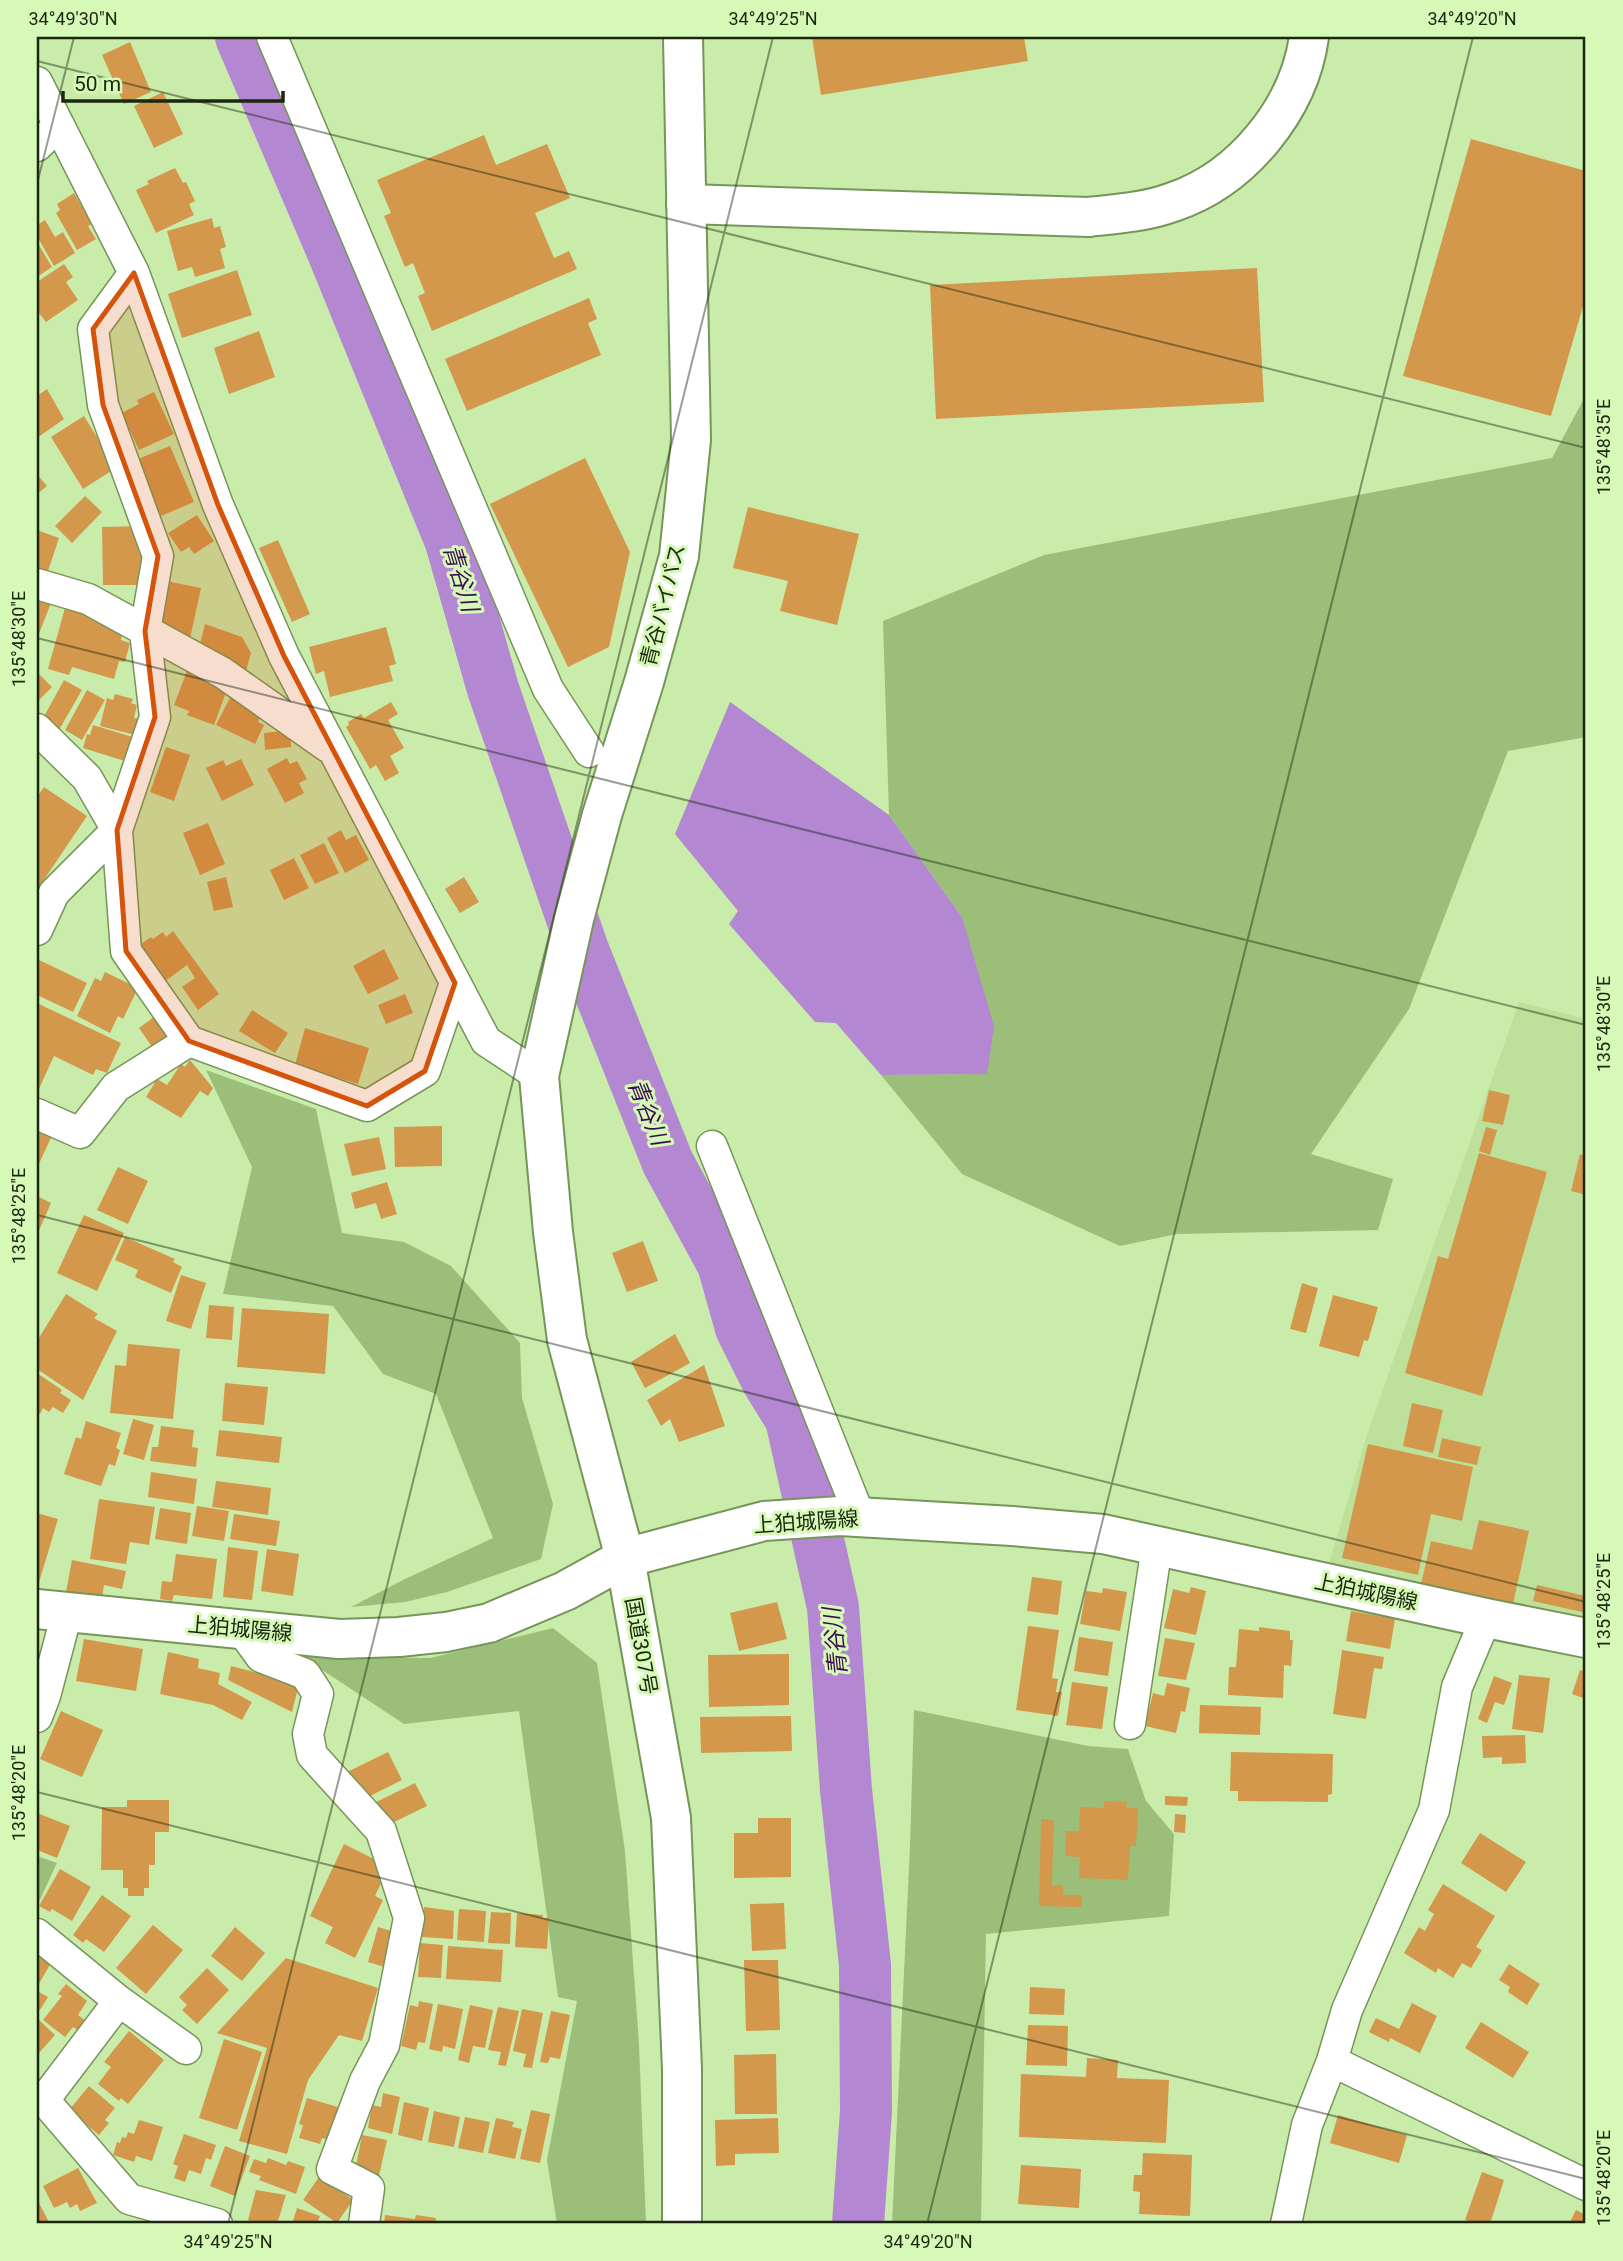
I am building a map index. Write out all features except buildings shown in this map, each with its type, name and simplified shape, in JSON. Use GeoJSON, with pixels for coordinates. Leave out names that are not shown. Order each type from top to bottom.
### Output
{"type":"FeatureCollection","features":[{"type":"Feature","properties":{"kind":"main road","name":"青谷バイパス"},"geometry":{"type":"LineString","coordinates":[[539,1076],[550,1021],[602,815],[679,556],[691,440],[683,37]]}},
{"type":"Feature","properties":{"kind":"main road"},"geometry":{"type":"LineString","coordinates":[[686,204],[1088,217],[1137,212],[1174,202],[1219,181],[1261,140],[1288,102],[1306,57],[1309,37]]}},
{"type":"Feature","properties":{"kind":"main road","name":"国道307号"},"geometry":{"type":"LineString","coordinates":[[539,1076],[553,1233],[567,1340],[625,1558],[671,1818],[682,2069],[682,2224]]}},
{"type":"Feature","properties":{"kind":"main road","name":"上狛城陽線"},"geometry":{"type":"LineString","coordinates":[[52,1611],[339,1639],[446,1632],[489,1623],[565,1591],[625,1558],[764,1521],[850,1516],[1102,1534],[1586,1638]]}},
{"type":"Feature","properties":{"kind":"street"},"geometry":{"type":"LineString","coordinates":[[272,37],[548,689],[589,752]]}},
{"type":"Feature","properties":{"kind":"street"},"geometry":{"type":"LineString","coordinates":[[37,82],[134,273],[218,505],[284,656],[486,1041],[539,1076]]}},
{"type":"Feature","properties":{"kind":"street"},"geometry":{"type":"LineString","coordinates":[[37,146],[59,125]]}},
{"type":"Feature","properties":{"kind":"street"},"geometry":{"type":"LineString","coordinates":[[134,273],[93,330],[103,405],[158,556],[145,631],[155,717],[117,830],[125,951],[189,1041],[367,1106],[425,1071],[455,983]]}},
{"type":"Feature","properties":{"kind":"street"},"geometry":{"type":"LineString","coordinates":[[37,584],[88,599],[223,673],[332,749]]}},
{"type":"Feature","properties":{"kind":"street"},"geometry":{"type":"LineString","coordinates":[[37,729],[87,778],[117,830]]}},
{"type":"Feature","properties":{"kind":"street"},"geometry":{"type":"LineString","coordinates":[[37,930],[54,893],[117,830]]}},
{"type":"Feature","properties":{"kind":"street"},"geometry":{"type":"LineString","coordinates":[[37,1114],[80,1133],[116,1087],[189,1041]]}},
{"type":"Feature","properties":{"kind":"street"},"geometry":{"type":"LineString","coordinates":[[712,1146],[850,1516]]}},
{"type":"Feature","properties":{"kind":"street"},"geometry":{"type":"LineString","coordinates":[[1130,1724],[1157,1546]]}},
{"type":"Feature","properties":{"kind":"street"},"geometry":{"type":"LineString","coordinates":[[37,1717],[45,1696],[52,1611]]}},
{"type":"Feature","properties":{"kind":"street"},"geometry":{"type":"LineString","coordinates":[[1286,2224],[1307,2125],[1332,2061],[1347,2010],[1434,1810],[1457,1687],[1486,1618]]}},
{"type":"Feature","properties":{"kind":"street"},"geometry":{"type":"LineString","coordinates":[[240,1628],[261,1657],[306,1674],[318,1694],[308,1734],[312,1755],[381,1831],[409,1918],[384,2045],[365,2081],[332,2169],[369,2188],[364,2224]]}},
{"type":"Feature","properties":{"kind":"street"},"geometry":{"type":"LineString","coordinates":[[37,1934],[119,2001],[186,2049]]}},
{"type":"Feature","properties":{"kind":"street"},"geometry":{"type":"LineString","coordinates":[[119,2001],[44,2100],[129,2199],[217,2224]]}},
{"type":"Feature","properties":{"kind":"street"},"geometry":{"type":"LineString","coordinates":[[1332,2061],[1586,2185]]}},
{"type":"Feature","properties":{"kind":"highlighted area"},"geometry":{"type":"Polygon","coordinates":[[[134,273],[218,505],[284,656],[455,983],[425,1071],[367,1106],[189,1041],[126,951],[117,830],[155,717],[145,631],[158,556],[103,405],[93,329],[134,273]]]}},
{"type":"Feature","properties":{"kind":"shaded area"},"geometry":{"type":"Polygon","coordinates":[[[1586,395],[1586,737],[1508,751],[1409,1009],[1311,1154],[1393,1179],[1378,1230],[1177,1234],[1120,1246],[962,1174],[881,1075],[986,1074],[962,917],[889,815],[883,621],[1044,555],[1552,458],[1586,395]]]}},
{"type":"Feature","properties":{"kind":"shaded area"},"geometry":{"type":"Polygon","coordinates":[[[730,702],[889,815],[962,917],[994,1026],[987,1074],[881,1075],[836,1023],[815,1022],[729,924],[738,911],[675,834],[730,702]]]}},
{"type":"Feature","properties":{"kind":"shaded area"},"geometry":{"type":"Polygon","coordinates":[[[1519,1002],[1586,1019],[1586,1619],[1328,1567],[1367,1435],[1519,1002]]]}},
{"type":"Feature","properties":{"kind":"shaded area"},"geometry":{"type":"Polygon","coordinates":[[[206,1070],[316,1109],[342,1233],[404,1242],[451,1266],[520,1343],[522,1398],[553,1504],[541,1559],[447,1592],[405,1602],[351,1607],[493,1538],[436,1394],[383,1374],[333,1306],[223,1294],[252,1167],[206,1070]]]}},
{"type":"Feature","properties":{"kind":"shaded area"},"geometry":{"type":"Polygon","coordinates":[[[553,1628],[597,1663],[625,1851],[639,2044],[646,2224],[557,2224],[547,2160],[577,2001],[558,1997],[519,1711],[404,1724],[301,1656],[430,1658],[553,1628]]]}},
{"type":"Feature","properties":{"kind":"shaded area"},"geometry":{"type":"Polygon","coordinates":[[[914,1710],[1088,1746],[1128,1749],[1146,1801],[1174,1834],[1169,1916],[986,1934],[981,2224],[892,2224],[914,1710]]]}},
{"type":"Feature","properties":{"kind":"shaded area"},"geometry":{"type":"Polygon","coordinates":[[[37,1856],[57,1863],[37,1906],[37,1856]]]}},
{"type":"Feature","properties":{"kind":"waterway","name":"青谷川"},"geometry":{"type":"LineString","coordinates":[[241,37],[333,252],[451,542],[493,689],[583,950],[668,1163],[723,1264],[741,1328],[767,1380],[791,1419],[833,1607],[846,1790],[865,1965],[866,2111],[858,2224]]}}]}
